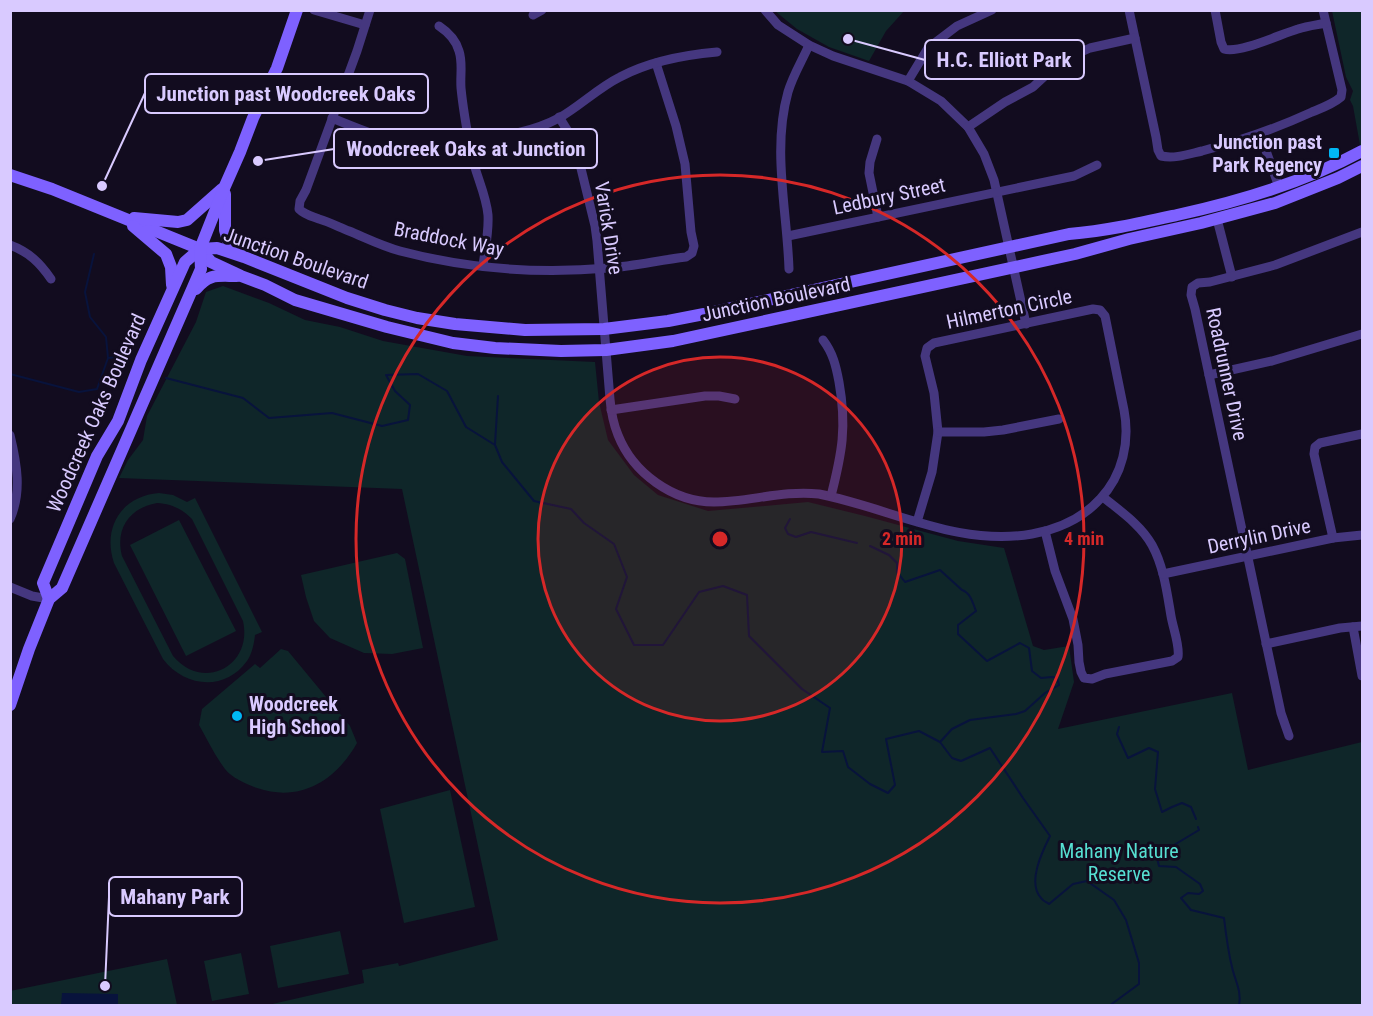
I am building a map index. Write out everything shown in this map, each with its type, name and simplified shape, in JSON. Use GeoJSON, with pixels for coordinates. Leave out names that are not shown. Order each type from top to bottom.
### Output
{"type":"FeatureCollection","features":[{"type":"Feature","properties":{"kind":"main road","name":"Woodcreek Oaks Boulevard"},"geometry":{"type":"LineString","coordinates":[[10,705],[48,599],[62,588],[201,269],[200,249],[253,118],[277,68],[297,10]]}},
{"type":"Feature","properties":{"kind":"main road","name":"Junction Boulevard"},"geometry":{"type":"LineString","coordinates":[[10,176],[52,189],[200,249],[217,248],[346,298],[385,310],[456,324],[525,330],[604,329],[668,321],[708,313],[1069,234],[1103,231],[1228,203],[1261,194],[1327,168],[1362,151]]}},
{"type":"Feature","properties":{"kind":"main road","name":"Junction Boulevard"},"geometry":{"type":"LineString","coordinates":[[200,249],[211,262],[295,300],[453,344],[539,351],[606,350],[713,333],[1075,254],[1275,203],[1362,166]]}},
{"type":"Feature","properties":{"kind":"main road"},"geometry":{"type":"LineString","coordinates":[[123,217],[178,222],[187,220],[225,186]]}},
{"type":"Feature","properties":{"kind":"main road"},"geometry":{"type":"LineString","coordinates":[[225,186],[227,238],[229,244],[244,257]]}},
{"type":"Feature","properties":{"kind":"main road"},"geometry":{"type":"LineString","coordinates":[[123,217],[166,254],[171,267],[172,292]]}},
{"type":"Feature","properties":{"kind":"main road","name":"Woodcreek Oaks Boulevard"},"geometry":{"type":"LineString","coordinates":[[48,599],[43,582],[97,456],[118,421],[141,360],[185,262],[200,249]]}},
{"type":"Feature","properties":{"kind":"main road"},"geometry":{"type":"LineString","coordinates":[[188,299],[204,280],[210,277],[241,276]]}},
{"type":"Feature","properties":{"kind":"street"},"geometry":{"type":"LineString","coordinates":[[314,10],[365,25]]}},
{"type":"Feature","properties":{"kind":"street"},"geometry":{"type":"LineString","coordinates":[[370,10],[332,118],[366,132],[407,142],[445,144],[522,132],[560,117],[620,77],[674,58],[717,52]]}},
{"type":"Feature","properties":{"kind":"street"},"geometry":{"type":"LineString","coordinates":[[765,10],[778,25],[809,45],[832,56],[908,81],[941,101],[968,127],[984,154],[994,180],[1026,324]]}},
{"type":"Feature","properties":{"kind":"street"},"geometry":{"type":"LineString","coordinates":[[908,81],[928,48],[957,26],[992,10]]}},
{"type":"Feature","properties":{"kind":"street"},"geometry":{"type":"LineString","coordinates":[[1129,10],[1158,150],[1161,156],[1169,158],[1260,134],[1335,102],[1341,97],[1342,90],[1323,10]]}},
{"type":"Feature","properties":{"kind":"street"},"geometry":{"type":"LineString","coordinates":[[1215,10],[1221,42],[1224,49],[1230,51],[1297,29],[1326,23]]}},
{"type":"Feature","properties":{"kind":"street"},"geometry":{"type":"LineString","coordinates":[[440,26],[457,43],[460,53],[461,87],[469,141],[488,216],[483,266]]}},
{"type":"Feature","properties":{"kind":"street"},"geometry":{"type":"LineString","coordinates":[[968,127],[1005,102],[1033,87],[1061,61],[1090,48],[1135,38]]}},
{"type":"Feature","properties":{"kind":"street"},"geometry":{"type":"LineString","coordinates":[[789,269],[780,163],[783,120],[788,92],[797,66],[809,45]]}},
{"type":"Feature","properties":{"kind":"street","name":"Braddock Way"},"geometry":{"type":"LineString","coordinates":[[332,118],[300,201],[299,209],[305,214],[399,250],[483,266],[541,270],[599,268],[654,262],[686,256],[693,253],[694,246],[685,164],[676,126],[656,63]]}},
{"type":"Feature","properties":{"kind":"street","name":"Varick Drive"},"geometry":{"type":"LineString","coordinates":[[560,117],[577,152],[595,226],[611,410],[618,436],[635,464],[656,483],[698,500],[712,502],[802,492],[831,496],[917,522]]}},
{"type":"Feature","properties":{"kind":"street"},"geometry":{"type":"LineString","coordinates":[[1260,134],[1279,187]]}},
{"type":"Feature","properties":{"kind":"street"},"geometry":{"type":"LineString","coordinates":[[877,139],[868,173],[878,217]]}},
{"type":"Feature","properties":{"kind":"street","name":"Ledbury Street"},"geometry":{"type":"LineString","coordinates":[[788,236],[1074,176],[1097,165]]}},
{"type":"Feature","properties":{"kind":"street"},"geometry":{"type":"LineString","coordinates":[[1217,219],[1232,277]]}},
{"type":"Feature","properties":{"kind":"street","name":"Roadrunner Drive"},"geometry":{"type":"LineString","coordinates":[[1289,736],[1281,713],[1266,644],[1191,295],[1192,287],[1198,283],[1232,277],[1284,262],[1362,232]]}},
{"type":"Feature","properties":{"kind":"street"},"geometry":{"type":"LineString","coordinates":[[10,245],[34,258],[51,279]]}},
{"type":"Feature","properties":{"kind":"street","name":"Hilmerton Circle"},"geometry":{"type":"LineString","coordinates":[[1093,309],[1100,310],[1105,316],[1125,416],[1126,444],[1117,475],[1103,497],[1086,512],[1065,525],[1046,531],[1019,536],[989,537],[958,533],[917,522],[932,472],[938,432],[934,393],[925,356],[927,348],[934,343],[1026,324],[1093,309]]}},
{"type":"Feature","properties":{"kind":"street"},"geometry":{"type":"LineString","coordinates":[[1209,375],[1258,364],[1362,334]]}},
{"type":"Feature","properties":{"kind":"street"},"geometry":{"type":"LineString","coordinates":[[823,340],[835,362],[843,411],[844,437],[831,496]]}},
{"type":"Feature","properties":{"kind":"street"},"geometry":{"type":"LineString","coordinates":[[611,410],[705,396],[735,399]]}},
{"type":"Feature","properties":{"kind":"street"},"geometry":{"type":"LineString","coordinates":[[938,432],[1003,430],[1059,419]]}},
{"type":"Feature","properties":{"kind":"street"},"geometry":{"type":"LineString","coordinates":[[1333,538],[1314,454],[1315,447],[1320,443],[1362,434]]}},
{"type":"Feature","properties":{"kind":"street"},"geometry":{"type":"LineString","coordinates":[[10,435],[17,491],[10,519]]}},
{"type":"Feature","properties":{"kind":"street"},"geometry":{"type":"LineString","coordinates":[[1046,531],[1055,571],[1073,619],[1078,645],[1078,662],[1084,678],[1092,679],[1105,674],[1172,661],[1178,657],[1179,650],[1163,574],[1156,554],[1148,538],[1139,528],[1103,497]]}},
{"type":"Feature","properties":{"kind":"street","name":"Derrylin Drive"},"geometry":{"type":"LineString","coordinates":[[1163,574],[1333,538],[1362,535]]}},
{"type":"Feature","properties":{"kind":"street"},"geometry":{"type":"LineString","coordinates":[[10,587],[32,596],[48,599]]}},
{"type":"Feature","properties":{"kind":"street"},"geometry":{"type":"LineString","coordinates":[[1266,644],[1358,626],[1362,676]]}},
{"type":"Feature","properties":{"kind":"green space"},"geometry":{"type":"Polygon","coordinates":[[[775,11],[904,11],[886,31],[869,61],[829,47],[797,29],[775,11]]]}},
{"type":"Feature","properties":{"kind":"green space"},"geometry":{"type":"Polygon","coordinates":[[[1332,11],[1362,11],[1362,156],[1350,100],[1353,91],[1346,77],[1332,11]]]}},
{"type":"Feature","properties":{"kind":"green space","name":"Mahany Nature Reserve"},"geometry":{"type":"Polygon","coordinates":[[[223,286],[269,303],[305,320],[340,327],[383,341],[467,356],[595,362],[599,402],[608,440],[634,475],[658,495],[708,511],[808,502],[958,541],[1004,548],[1033,646],[1044,650],[1069,646],[1074,682],[1058,729],[1232,693],[1248,770],[1362,742],[1362,1005],[268,1005],[364,983],[362,970],[398,963],[399,966],[498,940],[402,489],[119,478],[128,460],[143,440],[147,416],[196,322],[206,292],[223,286]]]}},
{"type":"Feature","properties":{"kind":"green space"},"geometry":{"type":"Polygon","coordinates":[[[159,493],[173,495],[187,502],[195,498],[262,632],[255,635],[247,661],[228,678],[205,682],[193,680],[172,668],[163,659],[114,563],[111,550],[113,526],[125,507],[146,495],[159,493]],[[157,503],[139,510],[126,521],[121,537],[122,556],[173,656],[185,667],[198,672],[211,673],[223,669],[240,651],[244,637],[243,621],[192,519],[180,509],[157,503]]]}},
{"type":"Feature","properties":{"kind":"green space"},"geometry":{"type":"Polygon","coordinates":[[[179,520],[236,631],[186,656],[130,545],[179,520]]]}},
{"type":"Feature","properties":{"kind":"green space"},"geometry":{"type":"Polygon","coordinates":[[[397,553],[405,559],[423,648],[392,654],[364,653],[330,638],[314,621],[301,575],[397,553]]]}},
{"type":"Feature","properties":{"kind":"green space"},"geometry":{"type":"Polygon","coordinates":[[[281,649],[288,651],[350,726],[357,743],[339,768],[316,785],[302,790],[273,792],[244,783],[231,775],[218,759],[199,725],[202,709],[255,664],[260,668],[281,649]]]}},
{"type":"Feature","properties":{"kind":"green space"},"geometry":{"type":"Polygon","coordinates":[[[450,790],[475,907],[404,923],[380,809],[450,790]]]}},
{"type":"Feature","properties":{"kind":"green space"},"geometry":{"type":"Polygon","coordinates":[[[340,931],[349,974],[278,988],[270,946],[340,931]]]}},
{"type":"Feature","properties":{"kind":"green space"},"geometry":{"type":"Polygon","coordinates":[[[241,953],[249,994],[212,1001],[204,961],[241,953]]]}},
{"type":"Feature","properties":{"kind":"green space"},"geometry":{"type":"Polygon","coordinates":[[[167,959],[177,1005],[11,1005],[10,991],[167,959]]]}},
{"type":"Feature","properties":{"kind":"water"},"geometry":{"type":"Polygon","coordinates":[[[62,993],[118,994],[118,1005],[61,1005],[62,993]]]}},
{"type":"Feature","properties":{"kind":"waterway"},"geometry":{"type":"LineString","coordinates":[[94,254],[85,292],[90,317],[106,337],[108,358]]}},
{"type":"Feature","properties":{"kind":"waterway"},"geometry":{"type":"LineString","coordinates":[[10,374],[79,392],[97,389],[108,358],[116,357]]}},
{"type":"Feature","properties":{"kind":"waterway"},"geometry":{"type":"LineString","coordinates":[[166,378],[243,398],[269,418],[332,413],[382,426],[408,420],[410,405],[395,391],[386,375],[418,374],[447,391],[466,427],[495,445],[502,462],[534,501],[571,509],[584,523],[614,544],[627,577],[616,609],[634,645],[663,645],[699,592],[723,586],[747,595],[749,636],[802,689],[830,708],[822,752],[843,751],[848,767],[870,784],[888,793],[895,785],[886,739],[919,731],[940,742],[952,758],[961,761],[990,748],[1050,836],[1037,867],[1035,884],[1042,899],[1049,904],[1073,884],[1087,881],[1114,900],[1126,920],[1139,963],[1139,984],[1109,1006]]}},
{"type":"Feature","properties":{"kind":"waterway"},"geometry":{"type":"LineString","coordinates":[[495,444],[498,396]]}},
{"type":"Feature","properties":{"kind":"waterway"},"geometry":{"type":"LineString","coordinates":[[790,519],[785,528],[788,534],[796,537],[811,532],[857,543]]}},
{"type":"Feature","properties":{"kind":"waterway"},"geometry":{"type":"LineString","coordinates":[[870,546],[889,555],[897,563],[897,572],[905,582],[940,570],[968,594],[976,611],[958,625],[958,634],[987,661],[1020,643],[1029,648],[1032,671],[1041,678],[1057,678],[1059,685],[1045,693],[1025,711],[970,720],[952,729],[941,741]]}},
{"type":"Feature","properties":{"kind":"waterway"},"geometry":{"type":"LineString","coordinates":[[1119,727],[1117,734],[1128,758],[1149,748],[1158,752],[1155,789],[1162,812],[1182,803],[1191,807],[1196,819]]}},
{"type":"Feature","properties":{"kind":"waterway"},"geometry":{"type":"LineString","coordinates":[[1198,827],[1199,830],[1174,845],[1154,846],[1159,866],[1176,867],[1200,884],[1203,891],[1199,894],[1188,893],[1181,898],[1191,910],[1224,918],[1229,955],[1239,991],[1239,1006]]}},
{"type":"Feature","properties":{"kind":"place","name":"H.C. Elliott Park"},"geometry":{"type":"Point","coordinates":[848,39]}},
{"type":"Feature","properties":{"kind":"place","name":"Junction past Park Regency"},"geometry":{"type":"Point","coordinates":[1334,153]}},
{"type":"Feature","properties":{"kind":"place","name":"Woodcreek Oaks at Junction"},"geometry":{"type":"Point","coordinates":[258,161]}},
{"type":"Feature","properties":{"kind":"place","name":"Junction past Woodcreek Oaks"},"geometry":{"type":"Point","coordinates":[102,186]}},
{"type":"Feature","properties":{"kind":"place","name":"Woodcreek High School"},"geometry":{"type":"Point","coordinates":[237,716]}},
{"type":"Feature","properties":{"kind":"place","name":"Mahany Park"},"geometry":{"type":"Point","coordinates":[105,986]}}]}
